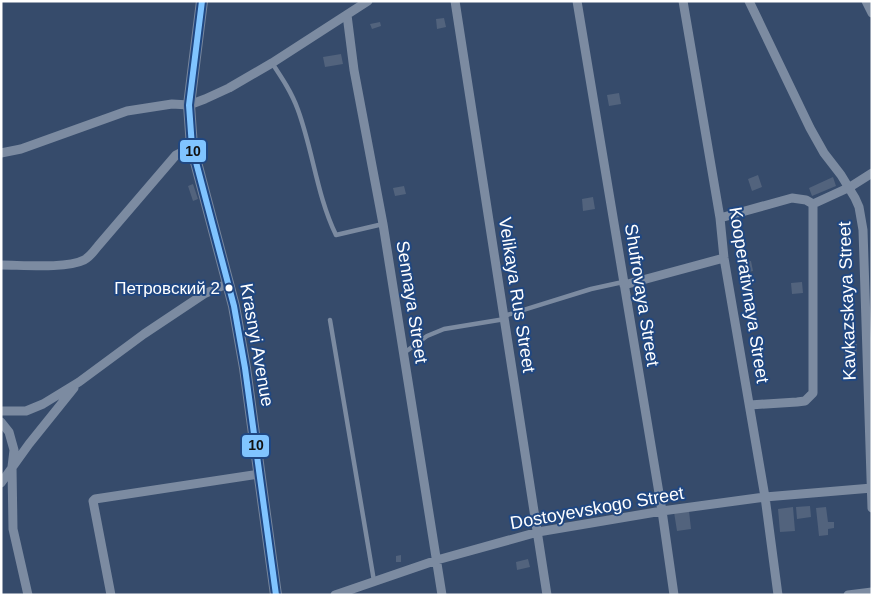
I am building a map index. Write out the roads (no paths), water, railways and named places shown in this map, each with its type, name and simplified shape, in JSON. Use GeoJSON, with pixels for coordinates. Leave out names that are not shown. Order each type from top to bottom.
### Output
{"type":"FeatureCollection","features":[{"type":"Feature","properties":{"kind":"street","name":"Krasnyi Avenue"},"geometry":{"type":"LineString","coordinates":[[202,1],[189,105],[192,147],[229,283],[246,368],[276,595]]}},
{"type":"Feature","properties":{"kind":"street"},"geometry":{"type":"LineString","coordinates":[[1,153],[21,149],[127,111],[172,104],[189,105],[229,88],[272,63],[368,1]]}},
{"type":"Feature","properties":{"kind":"street","name":"Velikaya Rus Street"},"geometry":{"type":"LineString","coordinates":[[455,1],[547,595]]}},
{"type":"Feature","properties":{"kind":"street","name":"Shufrovaya Street"},"geometry":{"type":"LineString","coordinates":[[577,1],[662,511],[674,595]]}},
{"type":"Feature","properties":{"kind":"street","name":"Kooperativnaya Street"},"geometry":{"type":"LineString","coordinates":[[683,1],[765,497],[778,595]]}},
{"type":"Feature","properties":{"kind":"street","name":"Kavkazskaya Street"},"geometry":{"type":"LineString","coordinates":[[749,1],[810,128],[824,153],[850,187],[859,207],[863,230],[872,508]]}},
{"type":"Feature","properties":{"kind":"street"},"geometry":{"type":"LineString","coordinates":[[866,2],[872,13]]}},
{"type":"Feature","properties":{"kind":"street","name":"Sennaya Street"},"geometry":{"type":"LineString","coordinates":[[347,15],[354,70],[383,224],[442,595]]}},
{"type":"Feature","properties":{"kind":"street"},"geometry":{"type":"LineString","coordinates":[[1,265],[57,265],[77,262],[86,258],[176,154],[192,147]]}},
{"type":"Feature","properties":{"kind":"street"},"geometry":{"type":"LineString","coordinates":[[813,204],[850,187],[872,173]]}},
{"type":"Feature","properties":{"kind":"street"},"geometry":{"type":"LineString","coordinates":[[720,218],[792,198],[806,200],[813,204]]}},
{"type":"Feature","properties":{"kind":"street"},"geometry":{"type":"LineString","coordinates":[[750,405],[797,402],[805,400],[813,393],[813,204]]}},
{"type":"Feature","properties":{"kind":"street"},"geometry":{"type":"LineString","coordinates":[[624,284],[724,258]]}},
{"type":"Feature","properties":{"kind":"street"},"geometry":{"type":"LineString","coordinates":[[1,411],[17,412],[34,409],[79,382],[144,334],[204,294],[229,283]]}},
{"type":"Feature","properties":{"kind":"street"},"geometry":{"type":"LineString","coordinates":[[1,483],[28,444],[79,382]]}},
{"type":"Feature","properties":{"kind":"street"},"geometry":{"type":"LineString","coordinates":[[1,422],[9,432],[14,450],[12,467],[14,529],[28,595]]}},
{"type":"Feature","properties":{"kind":"street"},"geometry":{"type":"LineString","coordinates":[[111,595],[93,501],[95,499],[259,474]]}},
{"type":"Feature","properties":{"kind":"street","name":"Dostoyevskogo Street"},"geometry":{"type":"LineString","coordinates":[[335,595],[437,560],[538,532],[662,511],[765,497],[871,488]]}},
{"type":"Feature","properties":{"kind":"street"},"geometry":{"type":"LineString","coordinates":[[848,595],[872,592]]}},
{"type":"Feature","properties":{"kind":"lane"},"geometry":{"type":"LineString","coordinates":[[272,63],[288,87],[298,110],[327,216],[336,235],[383,224]]}},
{"type":"Feature","properties":{"kind":"lane"},"geometry":{"type":"LineString","coordinates":[[404,353],[428,336],[444,329],[504,317],[591,289],[624,284]]}},
{"type":"Feature","properties":{"kind":"lane"},"geometry":{"type":"LineString","coordinates":[[330,320],[374,581]]}},
{"type":"Feature","properties":{"kind":"place","name":"Петровский 2"},"geometry":{"type":"Point","coordinates":[229,288]}}]}
